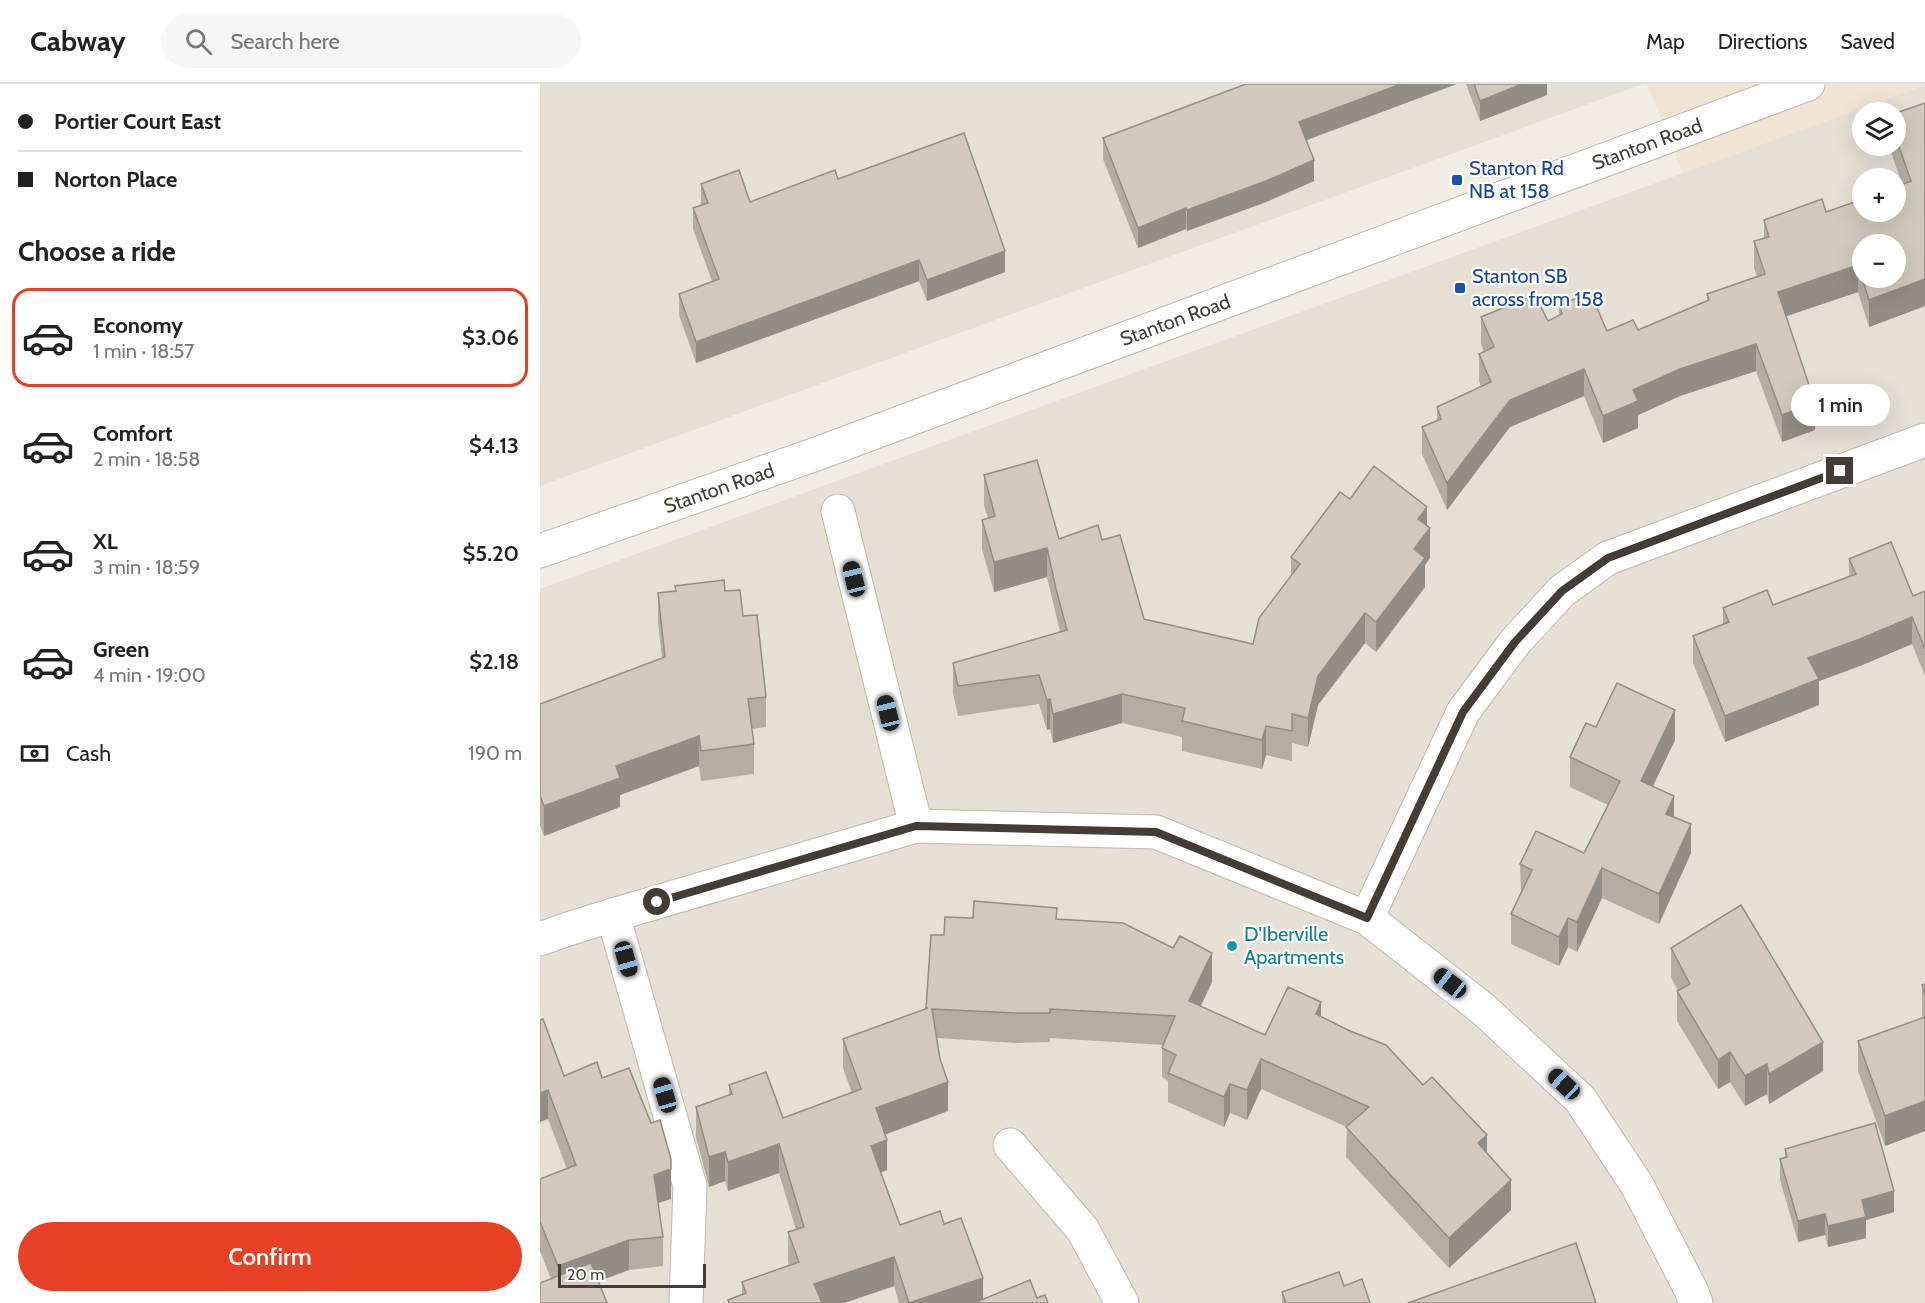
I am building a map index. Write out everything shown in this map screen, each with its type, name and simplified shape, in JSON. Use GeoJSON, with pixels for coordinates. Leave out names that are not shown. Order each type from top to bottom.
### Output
{"type":"FeatureCollection","features":[{"type":"Feature","properties":{"kind":"street","name":"Stanton Road"},"geometry":{"type":"LineString","coordinates":[[540,551],[819,453],[1808,84]]}},
{"type":"Feature","properties":{"kind":"street"},"geometry":{"type":"LineString","coordinates":[[1367,918],[1463,712],[1515,642],[1562,591],[1608,558],[1925,440]]}},
{"type":"Feature","properties":{"kind":"street"},"geometry":{"type":"LineString","coordinates":[[838,511],[916,826]]}},
{"type":"Feature","properties":{"kind":"street"},"geometry":{"type":"LineString","coordinates":[[540,939],[916,826],[1156,832],[1367,918],[1484,1009],[1580,1098],[1637,1185],[1696,1303]]}},
{"type":"Feature","properties":{"kind":"street"},"geometry":{"type":"LineString","coordinates":[[614,915],[690,1186],[686,1303]]}},
{"type":"Feature","properties":{"kind":"street"},"geometry":{"type":"LineString","coordinates":[[1010,1145],[1083,1230],[1122,1303]]}},
{"type":"Feature","properties":{"kind":"shaded area"},"geometry":{"type":"Polygon","coordinates":[[[540,84],[1643,84],[540,486],[540,84]]]}},
{"type":"Feature","properties":{"kind":"shaded area"},"geometry":{"type":"Polygon","coordinates":[[[1647,84],[1925,84],[1878,102],[1852,102],[1852,112],[1683,173],[1647,84]]]}},
{"type":"Feature","properties":{"kind":"shaded area","name":"D'Iberville Apartments"},"geometry":{"type":"Polygon","coordinates":[[[1925,85],[1925,1303],[540,1303],[540,589],[1852,112],[1852,156],[1906,156],[1906,102],[1878,102],[1925,85]]]}},
{"type":"Feature","properties":{"kind":"building"},"geometry":{"type":"Polygon","coordinates":[[[1246,84],[1401,84],[1299,122],[1314,160],[1266,181],[1187,210],[1186,208],[1138,228],[1103,138],[1246,84]]]}},
{"type":"Feature","properties":{"kind":"building"},"geometry":{"type":"Polygon","coordinates":[[[1474,84],[1522,84],[1480,101],[1474,84]]]}},
{"type":"Feature","properties":{"kind":"building"},"geometry":{"type":"Polygon","coordinates":[[[1925,103],[1925,279],[1906,286],[1906,234],[1852,234],[1852,267],[1778,292],[1815,403],[1782,415],[1756,344],[1680,369],[1633,390],[1638,401],[1603,416],[1584,369],[1510,400],[1447,483],[1422,427],[1441,419],[1437,407],[1491,382],[1479,354],[1494,347],[1481,317],[1535,295],[1548,321],[1562,314],[1559,306],[1590,292],[1607,331],[1633,320],[1638,330],[1709,300],[1707,294],[1765,274],[1754,241],[1769,237],[1764,220],[1822,199],[1826,212],[1852,203],[1852,222],[1906,222],[1906,183],[1911,181],[1902,156],[1906,156],[1906,110],[1925,103]]]}},
{"type":"Feature","properties":{"kind":"building"},"geometry":{"type":"Polygon","coordinates":[[[964,133],[1005,251],[927,280],[919,260],[696,342],[679,294],[719,279],[693,208],[708,203],[701,184],[739,170],[750,202],[835,170],[838,179],[964,133]]]}},
{"type":"Feature","properties":{"kind":"building"},"geometry":{"type":"Polygon","coordinates":[[[1865,288],[1901,288],[1869,300],[1865,288]]]}},
{"type":"Feature","properties":{"kind":"building"},"geometry":{"type":"Polygon","coordinates":[[[1037,460],[1059,539],[1098,525],[1102,540],[1120,535],[1144,619],[1253,644],[1259,618],[1300,564],[1291,557],[1340,492],[1350,499],[1374,466],[1427,507],[1418,519],[1430,528],[1414,549],[1425,558],[1376,622],[1365,613],[1318,676],[1308,718],[1292,714],[1292,731],[1266,726],[1262,740],[1182,721],[1185,708],[1122,694],[1053,714],[1050,699],[1047,700],[1039,675],[958,686],[953,663],[1067,630],[1047,548],[994,562],[982,520],[995,516],[984,475],[1037,460]]]}},
{"type":"Feature","properties":{"kind":"building"},"geometry":{"type":"Polygon","coordinates":[[[1891,542],[1913,596],[1925,591],[1925,649],[1912,617],[1808,658],[1819,679],[1725,716],[1693,636],[1729,622],[1723,608],[1767,590],[1773,605],[1856,574],[1849,559],[1891,542]]]}},
{"type":"Feature","properties":{"kind":"building"},"geometry":{"type":"Polygon","coordinates":[[[724,580],[725,591],[740,590],[743,616],[757,615],[766,697],[748,699],[754,744],[701,751],[699,736],[616,766],[620,778],[544,806],[540,796],[540,704],[665,657],[658,593],[676,591],[675,586],[724,580]]]}},
{"type":"Feature","properties":{"kind":"building"},"geometry":{"type":"Polygon","coordinates":[[[1617,683],[1675,710],[1641,781],[1674,796],[1666,814],[1691,824],[1659,894],[1602,868],[1577,922],[1568,918],[1559,937],[1511,914],[1532,870],[1520,864],[1536,831],[1584,853],[1620,781],[1570,757],[1586,723],[1596,727],[1617,683]]]}},
{"type":"Feature","properties":{"kind":"building"},"geometry":{"type":"Polygon","coordinates":[[[974,901],[1057,908],[1056,919],[1123,923],[1173,948],[1180,936],[1212,953],[1189,1001],[1265,1035],[1288,987],[1321,1002],[1316,1014],[1386,1045],[1423,1085],[1432,1077],[1487,1135],[1478,1143],[1511,1180],[1449,1238],[1346,1127],[1369,1107],[1261,1059],[1247,1090],[1230,1084],[1224,1097],[1168,1073],[1176,1055],[1162,1048],[1175,1016],[1050,1009],[1050,1013],[1016,1013],[932,1009],[940,1059],[948,1082],[876,1108],[887,1140],[871,1146],[900,1225],[940,1211],[944,1224],[961,1218],[983,1278],[909,1303],[894,1257],[814,1284],[822,1303],[729,1303],[728,1300],[746,1293],[742,1282],[799,1262],[788,1232],[804,1227],[779,1144],[728,1162],[725,1152],[709,1157],[696,1107],[732,1094],[729,1085],[766,1072],[783,1118],[861,1089],[843,1039],[928,1008],[926,1008],[931,935],[944,935],[945,917],[973,918],[974,901]]]}},
{"type":"Feature","properties":{"kind":"building"},"geometry":{"type":"Polygon","coordinates":[[[1741,905],[1823,1042],[1769,1074],[1767,1064],[1745,1076],[1730,1052],[1718,1060],[1677,991],[1690,984],[1671,948],[1741,905]]]}},
{"type":"Feature","properties":{"kind":"building"},"geometry":{"type":"Polygon","coordinates":[[[1925,1017],[1925,1101],[1885,1116],[1858,1041],[1925,1017]]]}},
{"type":"Feature","properties":{"kind":"building"},"geometry":{"type":"Polygon","coordinates":[[[543,1019],[564,1076],[597,1062],[602,1078],[629,1068],[651,1123],[660,1120],[671,1159],[671,1169],[654,1175],[663,1237],[629,1240],[558,1266],[540,1222],[540,1179],[576,1165],[548,1090],[540,1093],[540,1020],[543,1019]]]}},
{"type":"Feature","properties":{"kind":"building"},"geometry":{"type":"Polygon","coordinates":[[[1875,1123],[1894,1191],[1862,1200],[1866,1217],[1828,1226],[1825,1214],[1798,1221],[1780,1159],[1787,1157],[1785,1149],[1875,1123]]]}},
{"type":"Feature","properties":{"kind":"building"},"geometry":{"type":"Polygon","coordinates":[[[1576,1243],[1596,1303],[1408,1303],[1576,1243]]]}},
{"type":"Feature","properties":{"kind":"building"},"geometry":{"type":"Polygon","coordinates":[[[591,1263],[607,1303],[540,1303],[540,1283],[591,1263]]]}},
{"type":"Feature","properties":{"kind":"building"},"geometry":{"type":"Polygon","coordinates":[[[1339,1272],[1344,1286],[1362,1279],[1370,1303],[1286,1303],[1282,1292],[1339,1272]]]}},
{"type":"Feature","properties":{"kind":"building"},"geometry":{"type":"Polygon","coordinates":[[[1030,1280],[1037,1298],[1045,1295],[1048,1303],[974,1303],[1030,1280]]]}},
{"type":"Feature","properties":{"kind":"place","name":"Stanton Rd NB at 158"},"geometry":{"type":"Point","coordinates":[1457,180]}},
{"type":"Feature","properties":{"kind":"place","name":"Stanton SB across from 158"},"geometry":{"type":"Point","coordinates":[1460,288]}},
{"type":"Feature","properties":{"kind":"place","name":"D'Iberville Apartments"},"geometry":{"type":"Point","coordinates":[1232,946]}},
{"type":"Feature","properties":{"kind":"route"},"geometry":{"type":"LineString","coordinates":[[657,902],[916,826],[1156,832],[1367,918],[1463,712],[1515,642],[1562,591],[1608,558],[1840,471]]}}]}
